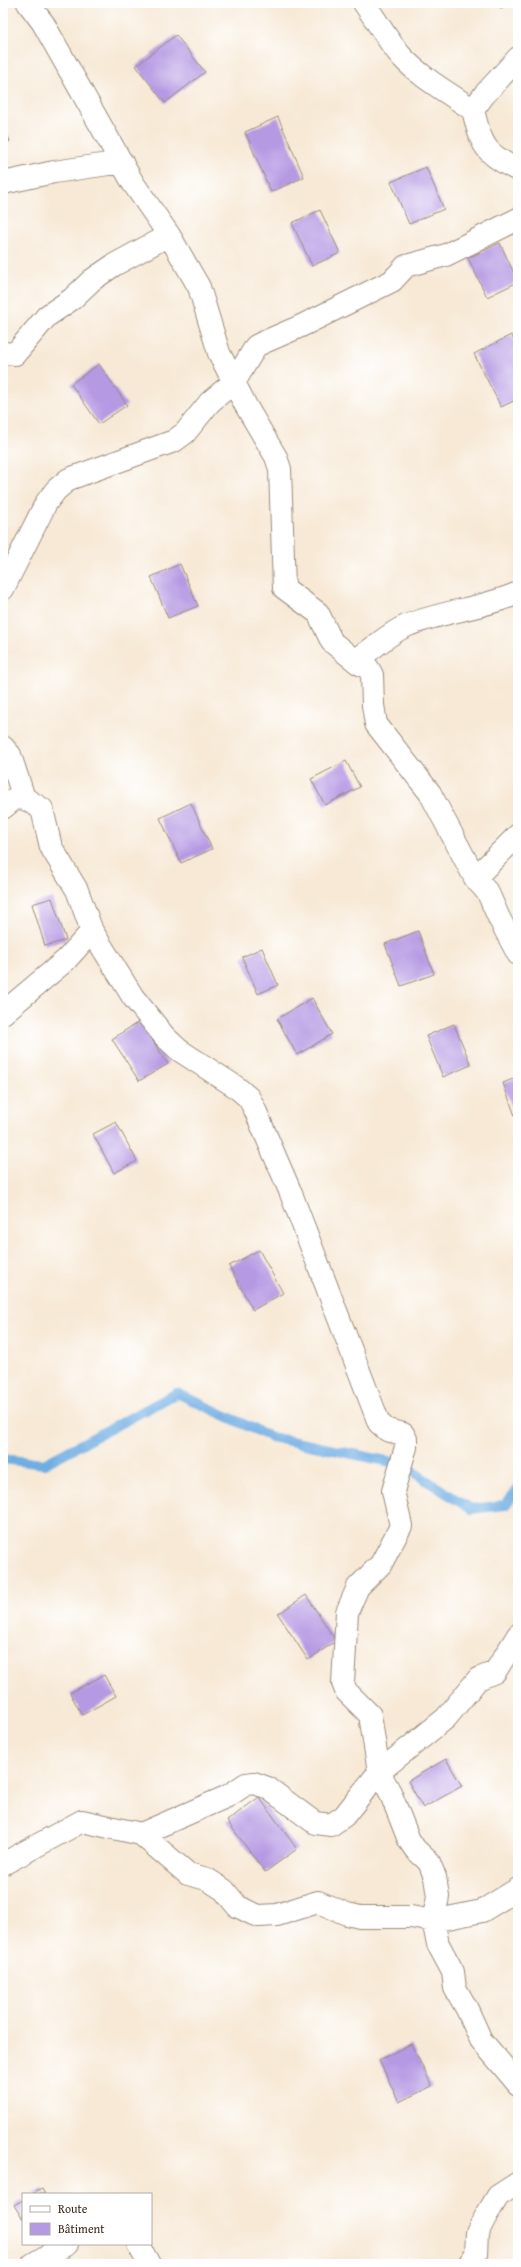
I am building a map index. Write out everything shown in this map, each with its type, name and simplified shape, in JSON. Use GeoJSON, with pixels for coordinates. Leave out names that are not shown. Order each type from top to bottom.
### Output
{"type":"FeatureCollection","features":[{"type":"Feature","properties":{"kind":"street"},"geometry":{"type":"LineString","coordinates":[[28,3],[43,23],[133,182],[169,235],[199,287],[219,353],[235,381],[246,406],[276,457],[280,470],[284,588],[318,613],[332,642],[368,668],[372,675],[373,705],[376,724],[430,793],[475,878],[488,893],[518,954]]}},
{"type":"Feature","properties":{"kind":"street"},"geometry":{"type":"LineString","coordinates":[[364,3],[388,40],[402,57],[417,71],[473,110],[481,140],[487,150],[495,157],[518,170]]}},
{"type":"Feature","properties":{"kind":"street"},"geometry":{"type":"LineString","coordinates":[[473,110],[484,95],[518,58]]}},
{"type":"Feature","properties":{"kind":"street"},"geometry":{"type":"LineString","coordinates":[[3,184],[54,172],[122,162]]}},
{"type":"Feature","properties":{"kind":"street"},"geometry":{"type":"LineString","coordinates":[[3,589],[46,503],[56,490],[69,479],[174,441],[185,433],[210,402],[235,381],[256,346],[301,326],[392,281],[406,266],[446,254],[518,219]]}},
{"type":"Feature","properties":{"kind":"street"},"geometry":{"type":"LineString","coordinates":[[3,354],[15,354],[47,316],[72,299],[92,280],[114,264],[169,235]]}},
{"type":"Feature","properties":{"kind":"street"},"geometry":{"type":"LineString","coordinates":[[355,660],[370,652],[387,637],[406,626],[497,602],[518,593]]}},
{"type":"Feature","properties":{"kind":"street"},"geometry":{"type":"LineString","coordinates":[[3,747],[10,755],[24,798]]}},
{"type":"Feature","properties":{"kind":"street"},"geometry":{"type":"LineString","coordinates":[[3,808],[14,799],[24,798],[42,809],[51,847],[76,890],[92,931],[133,997],[165,1037],[179,1050],[236,1086],[248,1098],[256,1110],[290,1191],[379,1423],[387,1430],[403,1434],[406,1439],[406,1447],[393,1491],[401,1526],[382,1564],[358,1587],[351,1601],[347,1612],[344,1635],[343,1683],[346,1691],[370,1715],[379,1772],[390,1792],[409,1840],[414,1849],[429,1862],[435,1876],[438,1897],[433,1921],[438,1944],[453,1972],[455,1988],[481,2040],[518,2084]]}},
{"type":"Feature","properties":{"kind":"street"},"geometry":{"type":"LineString","coordinates":[[475,878],[518,835]]}},
{"type":"Feature","properties":{"kind":"street"},"geometry":{"type":"LineString","coordinates":[[3,1013],[66,960],[92,931]]}},
{"type":"Feature","properties":{"kind":"street"},"geometry":{"type":"LineString","coordinates":[[141,1834],[221,1799],[246,1784],[254,1783],[268,1788],[315,1823],[331,1825],[344,1816],[379,1772],[446,1718],[478,1679],[495,1672],[518,1635]]}},
{"type":"Feature","properties":{"kind":"street"},"geometry":{"type":"LineString","coordinates":[[3,1864],[82,1821],[141,1834],[188,1874],[208,1879],[224,1890],[237,1906],[259,1916],[277,1915],[318,1902],[347,1914],[360,1917],[411,1917],[433,1921],[482,1911],[513,1896]]}},
{"type":"Feature","properties":{"kind":"street"},"geometry":{"type":"LineString","coordinates":[[469,2264],[476,2254],[477,2232],[498,2196],[518,2183]]}},
{"type":"Feature","properties":{"kind":"street"},"geometry":{"type":"LineString","coordinates":[[33,2264],[65,2245]]}},
{"type":"Feature","properties":{"kind":"street"},"geometry":{"type":"LineString","coordinates":[[139,2245],[149,2264]]}},
{"type":"Feature","properties":{"kind":"building"},"geometry":{"type":"Polygon","coordinates":[[[498,3],[512,3],[501,8],[498,3]]]}},
{"type":"Feature","properties":{"kind":"building"},"geometry":{"type":"Polygon","coordinates":[[[176,35],[205,72],[165,103],[136,66],[176,35]]]}},
{"type":"Feature","properties":{"kind":"building"},"geometry":{"type":"Polygon","coordinates":[[[278,117],[304,177],[271,192],[245,132],[278,117]]]}},
{"type":"Feature","properties":{"kind":"building"},"geometry":{"type":"Polygon","coordinates":[[[3,126],[10,141],[3,145],[3,126]]]}},
{"type":"Feature","properties":{"kind":"building"},"geometry":{"type":"Polygon","coordinates":[[[426,167],[444,209],[409,224],[391,182],[426,167]]]}},
{"type":"Feature","properties":{"kind":"building"},"geometry":{"type":"Polygon","coordinates":[[[320,210],[340,253],[312,266],[292,223],[320,210]]]}},
{"type":"Feature","properties":{"kind":"building"},"geometry":{"type":"Polygon","coordinates":[[[500,243],[518,282],[487,297],[468,258],[500,243]]]}},
{"type":"Feature","properties":{"kind":"building"},"geometry":{"type":"Polygon","coordinates":[[[511,335],[518,348],[518,399],[501,407],[474,354],[511,335]]]}},
{"type":"Feature","properties":{"kind":"building"},"geometry":{"type":"Polygon","coordinates":[[[99,364],[127,405],[99,424],[71,384],[99,364]]]}},
{"type":"Feature","properties":{"kind":"building"},"geometry":{"type":"Polygon","coordinates":[[[180,564],[198,606],[168,618],[151,577],[180,564]]]}},
{"type":"Feature","properties":{"kind":"building"},"geometry":{"type":"Polygon","coordinates":[[[346,761],[360,787],[325,805],[311,779],[346,761]]]}},
{"type":"Feature","properties":{"kind":"building"},"geometry":{"type":"Polygon","coordinates":[[[191,803],[212,849],[181,863],[160,818],[191,803]]]}},
{"type":"Feature","properties":{"kind":"building"},"geometry":{"type":"Polygon","coordinates":[[[52,898],[66,940],[45,946],[32,904],[52,898]]]}},
{"type":"Feature","properties":{"kind":"building"},"geometry":{"type":"Polygon","coordinates":[[[418,931],[434,974],[401,986],[385,944],[418,931]]]}},
{"type":"Feature","properties":{"kind":"building"},"geometry":{"type":"Polygon","coordinates":[[[262,948],[278,985],[258,994],[242,957],[262,948]]]}},
{"type":"Feature","properties":{"kind":"building"},"geometry":{"type":"Polygon","coordinates":[[[312,998],[332,1034],[297,1055],[277,1019],[312,998]]]}},
{"type":"Feature","properties":{"kind":"building"},"geometry":{"type":"Polygon","coordinates":[[[140,1021],[168,1064],[139,1081],[112,1039],[140,1021]]]}},
{"type":"Feature","properties":{"kind":"building"},"geometry":{"type":"Polygon","coordinates":[[[454,1024],[471,1065],[443,1077],[426,1036],[454,1024]]]}},
{"type":"Feature","properties":{"kind":"building"},"geometry":{"type":"Polygon","coordinates":[[[518,1077],[518,1124],[503,1083],[518,1077]]]}},
{"type":"Feature","properties":{"kind":"building"},"geometry":{"type":"Polygon","coordinates":[[[116,1122],[137,1161],[114,1173],[93,1134],[116,1122]]]}},
{"type":"Feature","properties":{"kind":"building"},"geometry":{"type":"Polygon","coordinates":[[[259,1250],[283,1293],[253,1310],[229,1266],[259,1250]]]}},
{"type":"Feature","properties":{"kind":"building"},"geometry":{"type":"Polygon","coordinates":[[[306,1595],[336,1641],[308,1660],[278,1614],[306,1595]]]}},
{"type":"Feature","properties":{"kind":"building"},"geometry":{"type":"Polygon","coordinates":[[[104,1675],[116,1696],[82,1715],[70,1693],[104,1675]]]}},
{"type":"Feature","properties":{"kind":"building"},"geometry":{"type":"Polygon","coordinates":[[[446,1759],[462,1786],[423,1808],[408,1781],[446,1759]]]}},
{"type":"Feature","properties":{"kind":"building"},"geometry":{"type":"Polygon","coordinates":[[[259,1797],[297,1849],[265,1872],[227,1821],[259,1797]]]}},
{"type":"Feature","properties":{"kind":"building"},"geometry":{"type":"Polygon","coordinates":[[[411,2044],[432,2086],[399,2102],[379,2060],[411,2044]]]}},
{"type":"Feature","properties":{"kind":"building"},"geometry":{"type":"Polygon","coordinates":[[[42,2189],[44,2193],[34,2193],[42,2189]]]}},
{"type":"Feature","properties":{"kind":"building"},"geometry":{"type":"Polygon","coordinates":[[[22,2201],[22,2218],[14,2205],[22,2201]]]}},
{"type":"Feature","properties":{"kind":"waterway"},"geometry":{"type":"LineString","coordinates":[[3,1459],[44,1464],[177,1393],[271,1437],[401,1464],[471,1509],[505,1505],[518,1489]]}}]}
